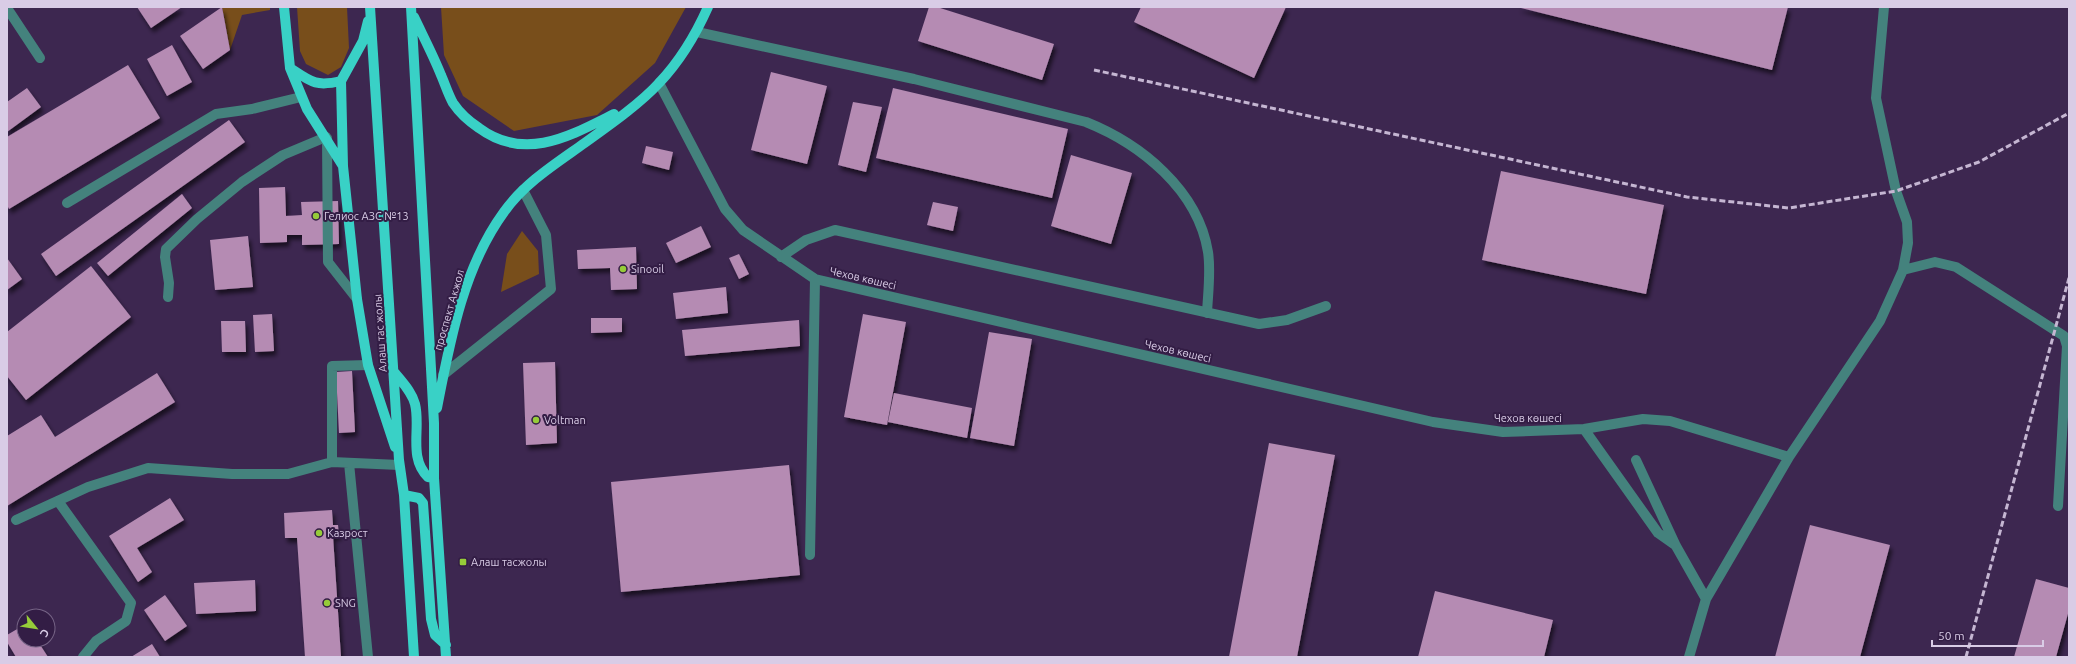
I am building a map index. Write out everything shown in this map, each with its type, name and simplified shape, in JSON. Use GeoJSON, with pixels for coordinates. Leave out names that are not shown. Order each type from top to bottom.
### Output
{"type":"FeatureCollection","features":[{"type":"Feature","properties":{"kind":"main road"},"geometry":{"type":"LineString","coordinates":[[284,7],[290,68],[301,97],[343,166]]}},
{"type":"Feature","properties":{"kind":"main road","name":"проспект Акжол"},"geometry":{"type":"LineString","coordinates":[[434,423],[443,375],[461,302],[474,266],[487,239],[504,211],[523,190],[551,166],[634,105],[659,83],[697,32],[708,7]]}},
{"type":"Feature","properties":{"kind":"main road"},"geometry":{"type":"LineString","coordinates":[[370,8],[363,41],[341,80],[343,166],[357,299],[368,365],[399,463]]}},
{"type":"Feature","properties":{"kind":"main road","name":"Алаш тас жолы"},"geometry":{"type":"LineString","coordinates":[[370,8],[395,373],[399,463],[404,495],[414,657]]}},
{"type":"Feature","properties":{"kind":"main road"},"geometry":{"type":"LineString","coordinates":[[411,10],[434,423],[434,478],[446,657]]}},
{"type":"Feature","properties":{"kind":"main road","name":"проспект Акжол"},"geometry":{"type":"LineString","coordinates":[[411,10],[453,103],[472,123],[491,137],[511,143],[530,145],[553,142],[576,133],[634,105]]}},
{"type":"Feature","properties":{"kind":"main road"},"geometry":{"type":"LineString","coordinates":[[290,68],[311,81],[325,84],[341,80]]}},
{"type":"Feature","properties":{"kind":"main road"},"geometry":{"type":"LineString","coordinates":[[395,373],[410,392],[415,404],[417,463],[428,477],[434,478]]}},
{"type":"Feature","properties":{"kind":"main road"},"geometry":{"type":"LineString","coordinates":[[404,495],[419,498],[423,503],[431,619],[435,635],[446,645]]}},
{"type":"Feature","properties":{"kind":"lane"},"geometry":{"type":"LineString","coordinates":[[1689,657],[1706,599],[1789,457],[1880,321],[1903,270],[1908,242],[1907,222],[1896,190],[1876,98],[1884,7]]}},
{"type":"Feature","properties":{"kind":"lane"},"geometry":{"type":"LineString","coordinates":[[7,8],[40,58]]}},
{"type":"Feature","properties":{"kind":"lane"},"geometry":{"type":"LineString","coordinates":[[697,32],[921,81],[1086,122],[1110,132],[1138,150],[1174,182],[1192,209],[1204,237],[1208,253],[1207,313]]}},
{"type":"Feature","properties":{"kind":"lane","name":"Чехов көшесі"},"geometry":{"type":"LineString","coordinates":[[659,83],[724,209],[743,230],[815,279],[1433,422],[1503,432],[1584,429],[1643,420],[1670,421],[1789,457]]}},
{"type":"Feature","properties":{"kind":"lane"},"geometry":{"type":"LineString","coordinates":[[67,203],[216,114],[252,109],[301,97]]}},
{"type":"Feature","properties":{"kind":"lane"},"geometry":{"type":"LineString","coordinates":[[168,297],[169,283],[165,257],[166,249],[197,219],[242,182],[283,155],[326,138],[328,262],[357,299]]}},
{"type":"Feature","properties":{"kind":"lane"},"geometry":{"type":"LineString","coordinates":[[443,375],[551,289],[546,235],[523,190]]}},
{"type":"Feature","properties":{"kind":"lane"},"geometry":{"type":"LineString","coordinates":[[781,257],[806,240],[835,230],[1260,324],[1287,320],[1326,306]]}},
{"type":"Feature","properties":{"kind":"lane"},"geometry":{"type":"LineString","coordinates":[[1903,270],[1936,262],[1956,267],[2064,336],[2067,346],[2058,506]]}},
{"type":"Feature","properties":{"kind":"lane"},"geometry":{"type":"LineString","coordinates":[[810,555],[815,279]]}},
{"type":"Feature","properties":{"kind":"lane"},"geometry":{"type":"LineString","coordinates":[[332,462],[332,366],[368,365]]}},
{"type":"Feature","properties":{"kind":"lane"},"geometry":{"type":"LineString","coordinates":[[1584,429],[1658,533],[1676,546]]}},
{"type":"Feature","properties":{"kind":"lane"},"geometry":{"type":"LineString","coordinates":[[1636,460],[1676,546],[1706,599]]}},
{"type":"Feature","properties":{"kind":"lane"},"geometry":{"type":"LineString","coordinates":[[16,520],[88,487],[148,468],[232,474],[288,474],[332,462],[399,463]]}},
{"type":"Feature","properties":{"kind":"lane"},"geometry":{"type":"LineString","coordinates":[[349,463],[368,657]]}},
{"type":"Feature","properties":{"kind":"lane"},"geometry":{"type":"LineString","coordinates":[[58,501],[131,603],[126,621],[96,641],[83,657]]}},
{"type":"Feature","properties":{"kind":"shaded area"},"geometry":{"type":"Polygon","coordinates":[[[222,7],[270,7],[270,10],[242,15],[230,50],[222,7]]]}},
{"type":"Feature","properties":{"kind":"shaded area"},"geometry":{"type":"Polygon","coordinates":[[[297,7],[347,7],[349,48],[341,67],[328,75],[306,64],[300,51],[297,7]]]}},
{"type":"Feature","properties":{"kind":"shaded area"},"geometry":{"type":"Polygon","coordinates":[[[441,7],[686,7],[655,63],[597,115],[514,131],[463,96],[444,55],[441,7]]]}},
{"type":"Feature","properties":{"kind":"shaded area"},"geometry":{"type":"Polygon","coordinates":[[[522,231],[538,251],[539,274],[501,292],[507,254],[522,231]]]}},
{"type":"Feature","properties":{"kind":"building"},"geometry":{"type":"Polygon","coordinates":[[[137,7],[182,7],[151,28],[137,7]]]}},
{"type":"Feature","properties":{"kind":"building"},"geometry":{"type":"Polygon","coordinates":[[[222,7],[230,50],[203,69],[180,36],[222,7]]]}},
{"type":"Feature","properties":{"kind":"building"},"geometry":{"type":"Polygon","coordinates":[[[929,7],[937,7],[1054,44],[1042,80],[918,41],[929,7]]]}},
{"type":"Feature","properties":{"kind":"building"},"geometry":{"type":"Polygon","coordinates":[[[1141,7],[1286,7],[1254,78],[1134,22],[1141,7]]]}},
{"type":"Feature","properties":{"kind":"building"},"geometry":{"type":"Polygon","coordinates":[[[1517,7],[1788,7],[1772,70],[1517,7]]]}},
{"type":"Feature","properties":{"kind":"building"},"geometry":{"type":"Polygon","coordinates":[[[172,45],[192,82],[167,96],[147,59],[172,45]]]}},
{"type":"Feature","properties":{"kind":"building"},"geometry":{"type":"Polygon","coordinates":[[[128,65],[160,118],[9,209],[7,205],[7,137],[128,65]]]}},
{"type":"Feature","properties":{"kind":"building"},"geometry":{"type":"Polygon","coordinates":[[[771,72],[827,86],[807,164],[751,150],[771,72]]]}},
{"type":"Feature","properties":{"kind":"building"},"geometry":{"type":"Polygon","coordinates":[[[27,88],[41,107],[7,132],[7,102],[27,88]]]}},
{"type":"Feature","properties":{"kind":"building"},"geometry":{"type":"Polygon","coordinates":[[[893,88],[1068,129],[1052,198],[876,158],[893,88]]]}},
{"type":"Feature","properties":{"kind":"building"},"geometry":{"type":"Polygon","coordinates":[[[853,102],[882,107],[866,172],[838,165],[853,102]]]}},
{"type":"Feature","properties":{"kind":"building"},"geometry":{"type":"Polygon","coordinates":[[[229,120],[245,142],[56,276],[41,254],[229,120]]]}},
{"type":"Feature","properties":{"kind":"building"},"geometry":{"type":"Polygon","coordinates":[[[646,146],[673,152],[669,170],[642,163],[646,146]]]}},
{"type":"Feature","properties":{"kind":"building"},"geometry":{"type":"Polygon","coordinates":[[[1071,155],[1132,173],[1111,244],[1051,226],[1071,155]]]}},
{"type":"Feature","properties":{"kind":"building"},"geometry":{"type":"Polygon","coordinates":[[[1501,171],[1664,205],[1646,294],[1482,260],[1501,171]]]}},
{"type":"Feature","properties":{"kind":"building","name":"Гелиос АЗС №13"},"geometry":{"type":"Polygon","coordinates":[[[285,187],[286,216],[302,215],[301,202],[338,201],[339,244],[302,245],[302,235],[287,235],[287,242],[260,243],[259,188],[285,187]]]}},
{"type":"Feature","properties":{"kind":"building"},"geometry":{"type":"Polygon","coordinates":[[[182,194],[192,208],[108,276],[97,263],[182,194]]]}},
{"type":"Feature","properties":{"kind":"building"},"geometry":{"type":"Polygon","coordinates":[[[933,202],[958,207],[953,231],[927,225],[933,202]]]}},
{"type":"Feature","properties":{"kind":"building"},"geometry":{"type":"Polygon","coordinates":[[[701,226],[711,247],[676,263],[666,243],[701,226]]]}},
{"type":"Feature","properties":{"kind":"building"},"geometry":{"type":"Polygon","coordinates":[[[248,236],[253,287],[215,290],[210,240],[248,236]]]}},
{"type":"Feature","properties":{"kind":"building","name":"Sinooil"},"geometry":{"type":"Polygon","coordinates":[[[636,247],[637,289],[611,290],[610,268],[578,269],[577,250],[636,247]]]}},
{"type":"Feature","properties":{"kind":"building"},"geometry":{"type":"Polygon","coordinates":[[[739,254],[749,274],[739,279],[729,258],[739,254]]]}},
{"type":"Feature","properties":{"kind":"building"},"geometry":{"type":"Polygon","coordinates":[[[7,258],[22,279],[7,290],[7,258]]]}},
{"type":"Feature","properties":{"kind":"building"},"geometry":{"type":"Polygon","coordinates":[[[91,266],[131,317],[26,400],[7,376],[7,332],[91,266]]]}},
{"type":"Feature","properties":{"kind":"building"},"geometry":{"type":"Polygon","coordinates":[[[726,287],[728,313],[676,319],[673,293],[726,287]]]}},
{"type":"Feature","properties":{"kind":"building"},"geometry":{"type":"Polygon","coordinates":[[[272,314],[274,351],[255,352],[253,315],[272,314]]]}},
{"type":"Feature","properties":{"kind":"building"},"geometry":{"type":"Polygon","coordinates":[[[863,314],[906,322],[887,425],[844,417],[863,314]]]}},
{"type":"Feature","properties":{"kind":"building"},"geometry":{"type":"Polygon","coordinates":[[[591,318],[622,318],[622,332],[591,333],[591,318]]]}},
{"type":"Feature","properties":{"kind":"building"},"geometry":{"type":"Polygon","coordinates":[[[799,320],[800,346],[685,356],[682,330],[799,320]]]}},
{"type":"Feature","properties":{"kind":"building"},"geometry":{"type":"Polygon","coordinates":[[[221,321],[245,321],[246,352],[222,352],[221,321]]]}},
{"type":"Feature","properties":{"kind":"building"},"geometry":{"type":"Polygon","coordinates":[[[989,332],[1032,339],[1014,446],[970,438],[989,332]]]}},
{"type":"Feature","properties":{"kind":"building"},"geometry":{"type":"Polygon","coordinates":[[[555,362],[557,443],[526,445],[523,363],[555,362]]]}},
{"type":"Feature","properties":{"kind":"building"},"geometry":{"type":"Polygon","coordinates":[[[352,371],[355,432],[339,433],[336,372],[352,371]]]}},
{"type":"Feature","properties":{"kind":"building"},"geometry":{"type":"Polygon","coordinates":[[[157,373],[175,402],[7,506],[7,436],[41,415],[55,437],[157,373]]]}},
{"type":"Feature","properties":{"kind":"building"},"geometry":{"type":"Polygon","coordinates":[[[894,393],[972,408],[967,438],[888,422],[894,393]]]}},
{"type":"Feature","properties":{"kind":"building"},"geometry":{"type":"Polygon","coordinates":[[[1269,443],[1335,455],[1297,657],[1229,657],[1269,443]]]}},
{"type":"Feature","properties":{"kind":"building"},"geometry":{"type":"Polygon","coordinates":[[[789,465],[800,575],[621,592],[611,482],[789,465]]]}},
{"type":"Feature","properties":{"kind":"building"},"geometry":{"type":"Polygon","coordinates":[[[170,498],[184,520],[137,548],[152,572],[138,582],[109,536],[170,498]]]}},
{"type":"Feature","properties":{"kind":"building"},"geometry":{"type":"Polygon","coordinates":[[[332,510],[333,525],[338,525],[339,536],[333,536],[341,657],[305,657],[297,538],[285,538],[284,513],[332,510]]]}},
{"type":"Feature","properties":{"kind":"building"},"geometry":{"type":"Polygon","coordinates":[[[1810,525],[1890,545],[1860,657],[1775,657],[1810,525]]]}},
{"type":"Feature","properties":{"kind":"building"},"geometry":{"type":"Polygon","coordinates":[[[2036,579],[2069,588],[2069,610],[2056,657],[2014,657],[2036,579]]]}},
{"type":"Feature","properties":{"kind":"building"},"geometry":{"type":"Polygon","coordinates":[[[255,580],[256,611],[196,614],[194,583],[255,580]]]}},
{"type":"Feature","properties":{"kind":"building"},"geometry":{"type":"Polygon","coordinates":[[[1435,591],[1553,620],[1544,657],[1418,657],[1435,591]]]}},
{"type":"Feature","properties":{"kind":"building"},"geometry":{"type":"Polygon","coordinates":[[[165,595],[187,626],[165,641],[144,610],[165,595]]]}},
{"type":"Feature","properties":{"kind":"building"},"geometry":{"type":"Polygon","coordinates":[[[16,630],[16,648],[42,648],[48,657],[16,657],[7,642],[7,635],[16,630]]]}},
{"type":"Feature","properties":{"kind":"building"},"geometry":{"type":"Polygon","coordinates":[[[152,644],[160,657],[131,657],[152,644]]]}},
{"type":"Feature","properties":{"kind":"railway"},"geometry":{"type":"LineString","coordinates":[[1094,70],[1687,197],[1789,208],[1896,191],[1979,162],[2069,113]]}},
{"type":"Feature","properties":{"kind":"railway"},"geometry":{"type":"LineString","coordinates":[[1966,657],[2069,278]]}},
{"type":"Feature","properties":{"kind":"place","name":"Гелиос АЗС №13"},"geometry":{"type":"Point","coordinates":[316,216]}},
{"type":"Feature","properties":{"kind":"place","name":"Sinooil"},"geometry":{"type":"Point","coordinates":[623,269]}},
{"type":"Feature","properties":{"kind":"place","name":"Voltman"},"geometry":{"type":"Point","coordinates":[536,420]}},
{"type":"Feature","properties":{"kind":"place","name":"Казрост"},"geometry":{"type":"Point","coordinates":[319,533]}},
{"type":"Feature","properties":{"kind":"place","name":"Алаш тасжолы"},"geometry":{"type":"Point","coordinates":[463,562]}},
{"type":"Feature","properties":{"kind":"place","name":"SNG"},"geometry":{"type":"Point","coordinates":[327,603]}}]}
